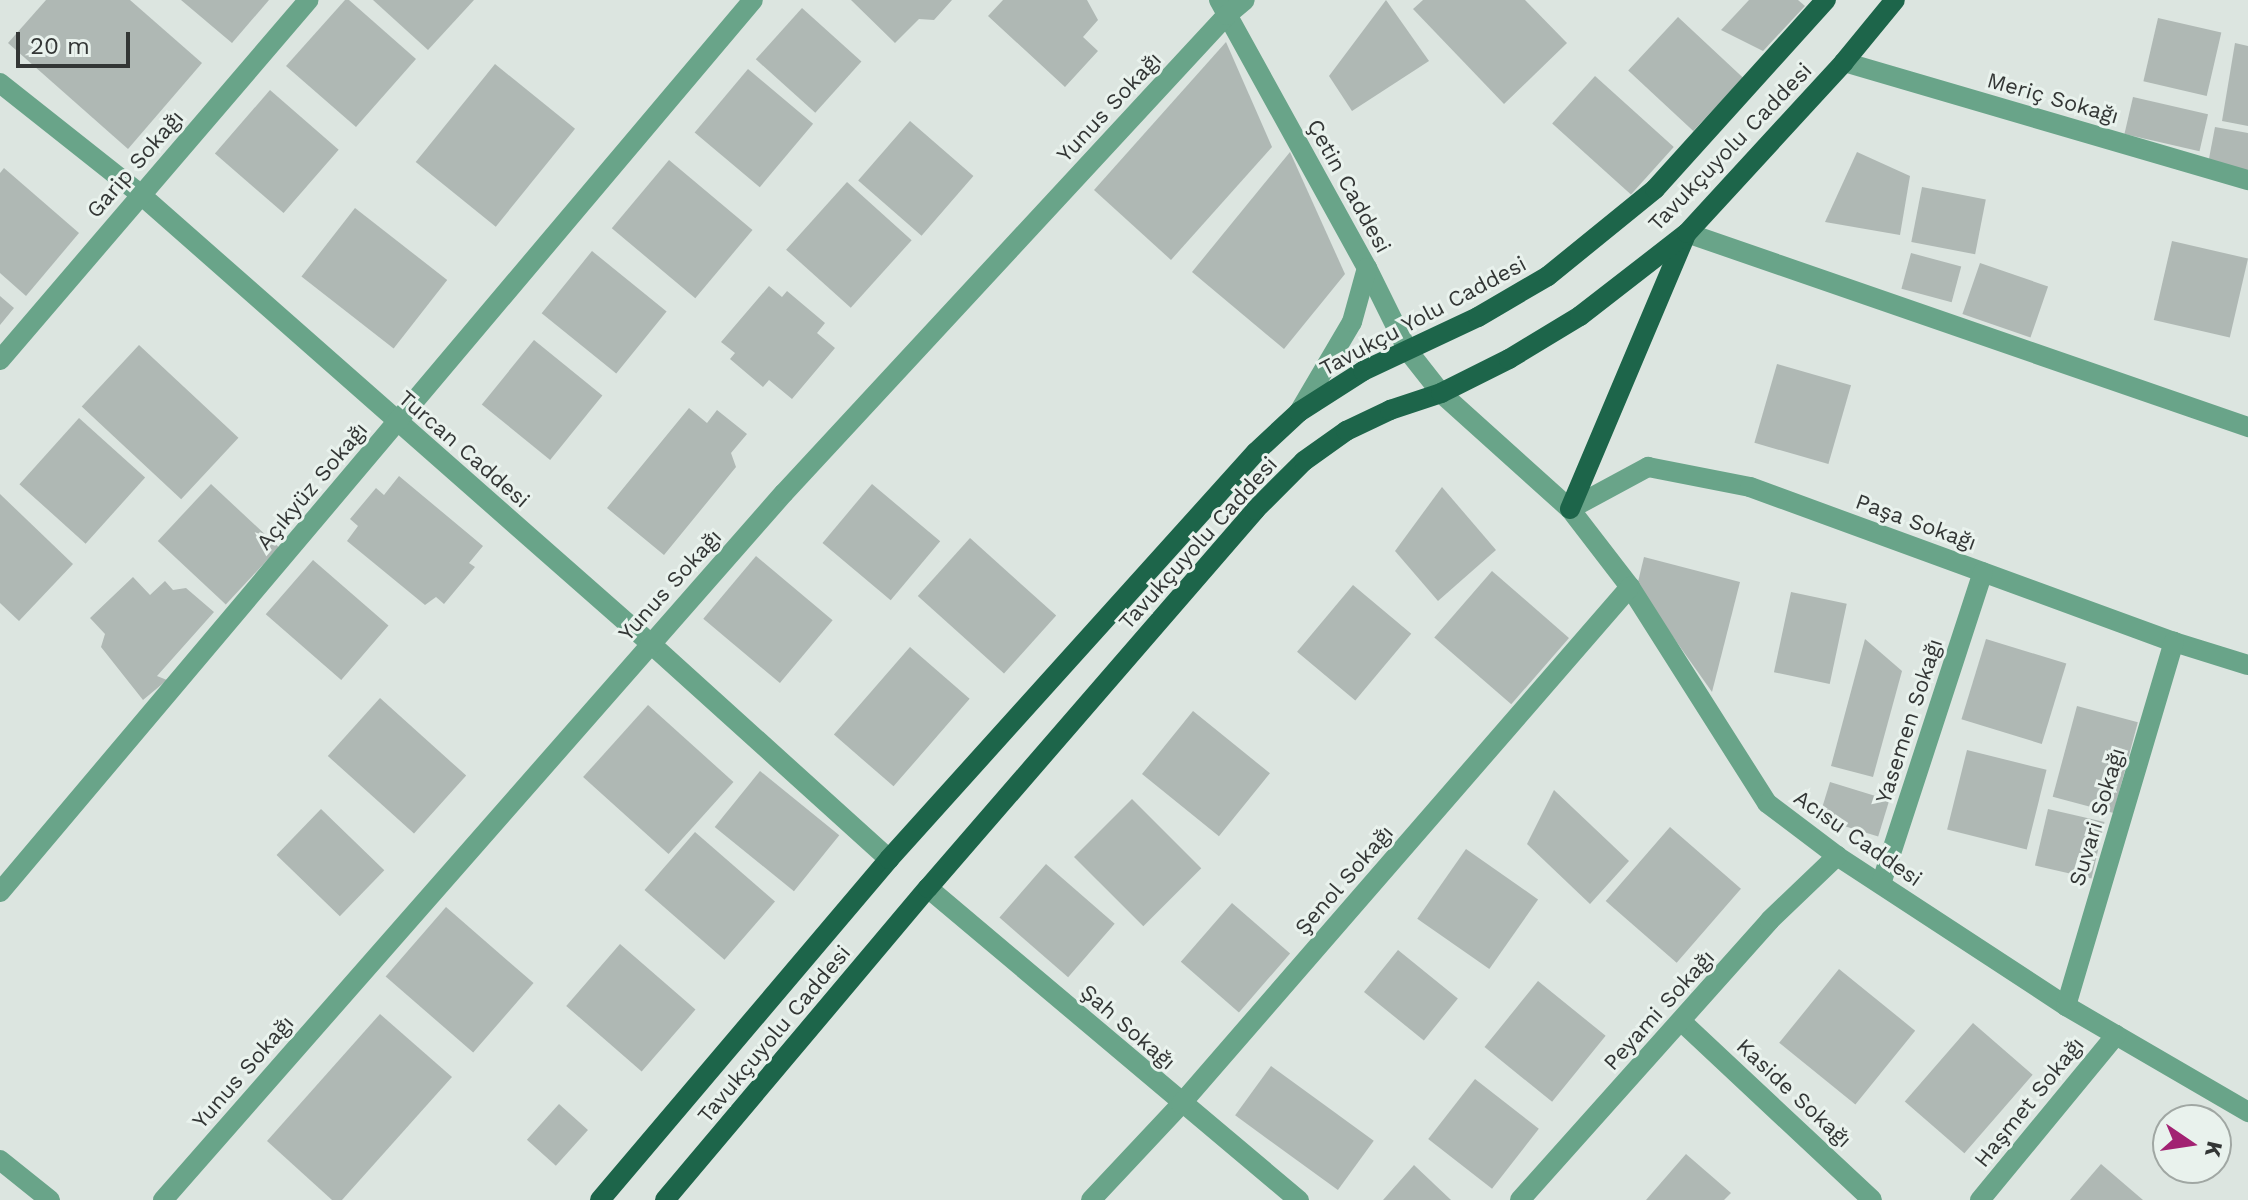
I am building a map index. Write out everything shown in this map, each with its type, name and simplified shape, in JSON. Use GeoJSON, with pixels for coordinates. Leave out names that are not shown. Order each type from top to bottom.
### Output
{"type":"FeatureCollection","features":[{"type":"Feature","properties":{"kind":"main road","name":"Tavukçu Yolu Caddesi"},"geometry":{"type":"LineString","coordinates":[[889,859],[1256,452],[1299,412],[1363,371],[1408,351],[1548,276],[1655,189],[1826,0]]}},
{"type":"Feature","properties":{"kind":"main road","name":"Tavukçuyolu Caddesi"},"geometry":{"type":"LineString","coordinates":[[665,1200],[928,888],[1255,510],[1304,461],[1346,431],[1390,410],[1441,393],[1509,359],[1580,316],[1687,233],[1844,62],[1895,0]]}},
{"type":"Feature","properties":{"kind":"main road"},"geometry":{"type":"LineString","coordinates":[[1570,509],[1687,233]]}},
{"type":"Feature","properties":{"kind":"main road","name":"Tavukçuyolu Caddesi"},"geometry":{"type":"LineString","coordinates":[[600,1200],[889,859]]}},
{"type":"Feature","properties":{"kind":"street","name":"Garip Sokağı"},"geometry":{"type":"LineString","coordinates":[[0,360],[309,0]]}},
{"type":"Feature","properties":{"kind":"street","name":"Açıkyüz Sokağı"},"geometry":{"type":"LineString","coordinates":[[0,892],[753,0]]}},
{"type":"Feature","properties":{"kind":"street","name":"Yunus Sokağı"},"geometry":{"type":"LineString","coordinates":[[163,1200],[651,644],[1223,7],[1245,0]]}},
{"type":"Feature","properties":{"kind":"street","name":"Çetin Caddesi"},"geometry":{"type":"LineString","coordinates":[[1223,7],[1367,268],[1408,351],[1441,393]]}},
{"type":"Feature","properties":{"kind":"street","name":"Meriç Sokağı"},"geometry":{"type":"LineString","coordinates":[[1844,62],[2248,180]]}},
{"type":"Feature","properties":{"kind":"street","name":"Turcan Caddesi"},"geometry":{"type":"LineString","coordinates":[[0,83],[140,194],[651,644],[889,859]]}},
{"type":"Feature","properties":{"kind":"street"},"geometry":{"type":"LineString","coordinates":[[1687,233],[2248,427]]}},
{"type":"Feature","properties":{"kind":"street"},"geometry":{"type":"LineString","coordinates":[[1299,412],[1352,322],[1367,268]]}},
{"type":"Feature","properties":{"kind":"street","name":"Acısu Caddesi"},"geometry":{"type":"LineString","coordinates":[[1441,393],[1570,509],[1630,587],[1767,803],[1837,856],[2066,1006],[2248,1112]]}},
{"type":"Feature","properties":{"kind":"street","name":"Paşa Sokağı"},"geometry":{"type":"LineString","coordinates":[[1570,509],[1648,467],[1750,487],[2174,642],[2248,665]]}},
{"type":"Feature","properties":{"kind":"street","name":"Yasemen Sokağı"},"geometry":{"type":"LineString","coordinates":[[1881,884],[1983,572]]}},
{"type":"Feature","properties":{"kind":"street","name":"Şenol Sokağı"},"geometry":{"type":"LineString","coordinates":[[1091,1200],[1181,1104],[1630,587]]}},
{"type":"Feature","properties":{"kind":"street","name":"Suvari Sokağı"},"geometry":{"type":"LineString","coordinates":[[2066,1006],[2174,642]]}},
{"type":"Feature","properties":{"kind":"street","name":"Peyami Sokağı"},"geometry":{"type":"LineString","coordinates":[[1520,1200],[1770,920],[1837,856]]}},
{"type":"Feature","properties":{"kind":"street","name":"Şah Sokağı"},"geometry":{"type":"LineString","coordinates":[[928,888],[1181,1104],[1299,1200]]}},
{"type":"Feature","properties":{"kind":"street","name":"Kaside Sokağı"},"geometry":{"type":"LineString","coordinates":[[1682,1022],[1872,1200]]}},
{"type":"Feature","properties":{"kind":"street","name":"Haşmet Sokağı"},"geometry":{"type":"LineString","coordinates":[[1980,1200],[2116,1035]]}},
{"type":"Feature","properties":{"kind":"street"},"geometry":{"type":"LineString","coordinates":[[0,1160],[50,1200]]}},
{"type":"Feature","properties":{"kind":"building"},"geometry":{"type":"Polygon","coordinates":[[[46,0],[130,0],[202,63],[128,149],[8,43],[46,0]]]}},
{"type":"Feature","properties":{"kind":"building"},"geometry":{"type":"Polygon","coordinates":[[[181,0],[269,0],[232,43],[181,0]]]}},
{"type":"Feature","properties":{"kind":"building"},"geometry":{"type":"Polygon","coordinates":[[[345,0],[349,0],[416,59],[356,127],[286,66],[345,0]]]}},
{"type":"Feature","properties":{"kind":"building"},"geometry":{"type":"Polygon","coordinates":[[[373,0],[474,0],[428,50],[373,0]]]}},
{"type":"Feature","properties":{"kind":"building"},"geometry":{"type":"Polygon","coordinates":[[[851,0],[952,0],[934,20],[919,19],[895,43],[851,0]]]}},
{"type":"Feature","properties":{"kind":"building"},"geometry":{"type":"Polygon","coordinates":[[[1003,0],[1087,0],[1098,20],[1083,37],[1098,51],[1065,87],[988,16],[1003,0]]]}},
{"type":"Feature","properties":{"kind":"building"},"geometry":{"type":"Polygon","coordinates":[[[1386,0],[1429,61],[1352,111],[1329,76],[1386,0]]]}},
{"type":"Feature","properties":{"kind":"building"},"geometry":{"type":"Polygon","coordinates":[[[1423,0],[1525,0],[1567,43],[1504,104],[1413,9],[1423,0]]]}},
{"type":"Feature","properties":{"kind":"building"},"geometry":{"type":"Polygon","coordinates":[[[1749,0],[1798,0],[1805,6],[1763,51],[1721,30],[1749,0]]]}},
{"type":"Feature","properties":{"kind":"building"},"geometry":{"type":"Polygon","coordinates":[[[802,8],[861,62],[815,113],[756,59],[802,8]]]}},
{"type":"Feature","properties":{"kind":"building"},"geometry":{"type":"Polygon","coordinates":[[[1678,17],[1743,78],[1693,131],[1628,70],[1678,17]]]}},
{"type":"Feature","properties":{"kind":"building"},"geometry":{"type":"Polygon","coordinates":[[[2158,18],[2221,33],[2207,96],[2143,81],[2158,18]]]}},
{"type":"Feature","properties":{"kind":"building"},"geometry":{"type":"Polygon","coordinates":[[[1226,42],[1272,147],[1171,260],[1094,190],[1226,42]]]}},
{"type":"Feature","properties":{"kind":"building"},"geometry":{"type":"Polygon","coordinates":[[[2235,43],[2248,46],[2248,126],[2222,121],[2235,43]]]}},
{"type":"Feature","properties":{"kind":"building"},"geometry":{"type":"Polygon","coordinates":[[[495,64],[575,129],[496,227],[416,162],[495,64]]]}},
{"type":"Feature","properties":{"kind":"building"},"geometry":{"type":"Polygon","coordinates":[[[748,69],[813,124],[760,187],[695,133],[748,69]]]}},
{"type":"Feature","properties":{"kind":"building"},"geometry":{"type":"Polygon","coordinates":[[[1595,76],[1674,147],[1631,194],[1552,124],[1595,76]]]}},
{"type":"Feature","properties":{"kind":"building"},"geometry":{"type":"Polygon","coordinates":[[[270,90],[339,150],[284,213],[215,153],[270,90]]]}},
{"type":"Feature","properties":{"kind":"building"},"geometry":{"type":"Polygon","coordinates":[[[2133,97],[2208,114],[2199,151],[2124,134],[2133,97]]]}},
{"type":"Feature","properties":{"kind":"building"},"geometry":{"type":"Polygon","coordinates":[[[910,121],[973,176],[922,236],[858,181],[910,121]]]}},
{"type":"Feature","properties":{"kind":"building"},"geometry":{"type":"Polygon","coordinates":[[[2215,127],[2248,133],[2248,171],[2208,164],[2215,127]]]}},
{"type":"Feature","properties":{"kind":"building"},"geometry":{"type":"Polygon","coordinates":[[[1290,152],[1345,274],[1284,349],[1192,272],[1290,152]]]}},
{"type":"Feature","properties":{"kind":"building"},"geometry":{"type":"Polygon","coordinates":[[[1857,152],[1910,176],[1900,235],[1825,222],[1857,152]]]}},
{"type":"Feature","properties":{"kind":"building"},"geometry":{"type":"Polygon","coordinates":[[[669,160],[752,230],[695,298],[612,228],[669,160]]]}},
{"type":"Feature","properties":{"kind":"building"},"geometry":{"type":"Polygon","coordinates":[[[4,168],[79,233],[26,296],[0,273],[0,173],[4,168]]]}},
{"type":"Feature","properties":{"kind":"building"},"geometry":{"type":"Polygon","coordinates":[[[847,182],[912,240],[851,308],[786,250],[847,182]]]}},
{"type":"Feature","properties":{"kind":"building"},"geometry":{"type":"Polygon","coordinates":[[[1922,187],[1986,199],[1975,254],[1911,242],[1922,187]]]}},
{"type":"Feature","properties":{"kind":"building"},"geometry":{"type":"Polygon","coordinates":[[[355,208],[447,280],[394,349],[301,277],[355,208]]]}},
{"type":"Feature","properties":{"kind":"building"},"geometry":{"type":"Polygon","coordinates":[[[2172,241],[2248,259],[2230,337],[2154,320],[2172,241]]]}},
{"type":"Feature","properties":{"kind":"building"},"geometry":{"type":"Polygon","coordinates":[[[592,251],[667,311],[616,374],[542,313],[592,251]]]}},
{"type":"Feature","properties":{"kind":"building"},"geometry":{"type":"Polygon","coordinates":[[[1911,253],[1961,266],[1952,302],[1901,289],[1911,253]]]}},
{"type":"Feature","properties":{"kind":"building"},"geometry":{"type":"Polygon","coordinates":[[[1980,263],[2048,286],[2030,337],[1962,314],[1980,263]]]}},
{"type":"Feature","properties":{"kind":"building"},"geometry":{"type":"Polygon","coordinates":[[[769,286],[782,297],[787,291],[825,323],[817,333],[835,348],[792,399],[769,380],[763,387],[730,359],[735,353],[721,342],[769,286]]]}},
{"type":"Feature","properties":{"kind":"building"},"geometry":{"type":"Polygon","coordinates":[[[0,296],[14,308],[0,325],[0,296]]]}},
{"type":"Feature","properties":{"kind":"building"},"geometry":{"type":"Polygon","coordinates":[[[534,340],[602,395],[550,460],[482,405],[534,340]]]}},
{"type":"Feature","properties":{"kind":"building"},"geometry":{"type":"Polygon","coordinates":[[[139,345],[238,438],[181,499],[82,406],[139,345]]]}},
{"type":"Feature","properties":{"kind":"building"},"geometry":{"type":"Polygon","coordinates":[[[1777,364],[1851,385],[1828,464],[1754,443],[1777,364]]]}},
{"type":"Feature","properties":{"kind":"building"},"geometry":{"type":"Polygon","coordinates":[[[689,408],[707,423],[717,410],[747,434],[731,453],[736,467],[664,555],[607,508],[689,408]]]}},
{"type":"Feature","properties":{"kind":"building"},"geometry":{"type":"Polygon","coordinates":[[[79,418],[145,478],[86,544],[19,484],[79,418]]]}},
{"type":"Feature","properties":{"kind":"building"},"geometry":{"type":"Polygon","coordinates":[[[399,476],[483,546],[469,563],[475,567],[444,604],[436,597],[425,605],[347,541],[358,526],[350,519],[376,488],[384,495],[399,476]]]}},
{"type":"Feature","properties":{"kind":"building"},"geometry":{"type":"Polygon","coordinates":[[[211,484],[279,547],[226,604],[158,541],[211,484]]]}},
{"type":"Feature","properties":{"kind":"building"},"geometry":{"type":"Polygon","coordinates":[[[872,484],[940,541],[891,600],[823,543],[872,484]]]}},
{"type":"Feature","properties":{"kind":"building"},"geometry":{"type":"Polygon","coordinates":[[[1442,487],[1496,550],[1438,601],[1395,551],[1442,487]]]}},
{"type":"Feature","properties":{"kind":"building"},"geometry":{"type":"Polygon","coordinates":[[[0,494],[73,564],[19,621],[0,603],[0,494]]]}},
{"type":"Feature","properties":{"kind":"building"},"geometry":{"type":"Polygon","coordinates":[[[970,538],[1056,616],[1004,674],[918,596],[970,538]]]}},
{"type":"Feature","properties":{"kind":"building"},"geometry":{"type":"Polygon","coordinates":[[[756,556],[833,620],[780,683],[703,619],[756,556]]]}},
{"type":"Feature","properties":{"kind":"building"},"geometry":{"type":"Polygon","coordinates":[[[1644,557],[1740,582],[1712,692],[1637,586],[1644,557]]]}},
{"type":"Feature","properties":{"kind":"building"},"geometry":{"type":"Polygon","coordinates":[[[313,560],[388,626],[341,680],[266,614],[313,560]]]}},
{"type":"Feature","properties":{"kind":"building"},"geometry":{"type":"Polygon","coordinates":[[[1492,571],[1569,638],[1511,704],[1434,637],[1492,571]]]}},
{"type":"Feature","properties":{"kind":"building"},"geometry":{"type":"Polygon","coordinates":[[[133,577],[150,595],[165,581],[173,590],[186,588],[214,612],[157,676],[167,680],[143,700],[101,647],[105,634],[90,618],[133,577]]]}},
{"type":"Feature","properties":{"kind":"building"},"geometry":{"type":"Polygon","coordinates":[[[1353,585],[1411,634],[1355,700],[1297,652],[1353,585]]]}},
{"type":"Feature","properties":{"kind":"building"},"geometry":{"type":"Polygon","coordinates":[[[1791,592],[1847,604],[1830,684],[1774,672],[1791,592]]]}},
{"type":"Feature","properties":{"kind":"building"},"geometry":{"type":"Polygon","coordinates":[[[1865,639],[1902,671],[1873,777],[1831,766],[1865,639]]]}},
{"type":"Feature","properties":{"kind":"building"},"geometry":{"type":"Polygon","coordinates":[[[1986,639],[2066,664],[2042,744],[1961,719],[1986,639]]]}},
{"type":"Feature","properties":{"kind":"building"},"geometry":{"type":"Polygon","coordinates":[[[910,647],[970,699],[894,786],[834,735],[910,647]]]}},
{"type":"Feature","properties":{"kind":"building"},"geometry":{"type":"Polygon","coordinates":[[[380,698],[466,776],[414,834],[328,756],[380,698]]]}},
{"type":"Feature","properties":{"kind":"building"},"geometry":{"type":"Polygon","coordinates":[[[648,705],[733,782],[669,854],[583,777],[648,705]]]}},
{"type":"Feature","properties":{"kind":"building"},"geometry":{"type":"Polygon","coordinates":[[[2077,706],[2138,722],[2114,813],[2053,797],[2077,706]]]}},
{"type":"Feature","properties":{"kind":"building"},"geometry":{"type":"Polygon","coordinates":[[[1193,711],[1270,773],[1219,836],[1142,774],[1193,711]]]}},
{"type":"Feature","properties":{"kind":"building"},"geometry":{"type":"Polygon","coordinates":[[[1967,750],[2047,770],[2027,849],[1947,830],[1967,750]]]}},
{"type":"Feature","properties":{"kind":"building"},"geometry":{"type":"Polygon","coordinates":[[[760,771],[839,835],[794,891],[715,827],[760,771]]]}},
{"type":"Feature","properties":{"kind":"building"},"geometry":{"type":"Polygon","coordinates":[[[1830,782],[1889,800],[1878,836],[1819,818],[1830,782]]]}},
{"type":"Feature","properties":{"kind":"building"},"geometry":{"type":"Polygon","coordinates":[[[1554,790],[1629,861],[1590,904],[1527,844],[1554,790]]]}},
{"type":"Feature","properties":{"kind":"building"},"geometry":{"type":"Polygon","coordinates":[[[1132,799],[1201,868],[1143,926],[1074,857],[1132,799]]]}},
{"type":"Feature","properties":{"kind":"building"},"geometry":{"type":"Polygon","coordinates":[[[321,809],[384,870],[340,916],[277,855],[321,809]]]}},
{"type":"Feature","properties":{"kind":"building"},"geometry":{"type":"Polygon","coordinates":[[[2048,809],[2105,822],[2091,879],[2035,866],[2048,809]]]}},
{"type":"Feature","properties":{"kind":"building"},"geometry":{"type":"Polygon","coordinates":[[[1670,827],[1741,889],[1677,963],[1606,901],[1670,827]]]}},
{"type":"Feature","properties":{"kind":"building"},"geometry":{"type":"Polygon","coordinates":[[[695,832],[775,902],[724,960],[644,890],[695,832]]]}},
{"type":"Feature","properties":{"kind":"building"},"geometry":{"type":"Polygon","coordinates":[[[1466,849],[1538,899],[1489,969],[1417,919],[1466,849]]]}},
{"type":"Feature","properties":{"kind":"building"},"geometry":{"type":"Polygon","coordinates":[[[1046,864],[1115,924],[1068,977],[999,918],[1046,864]]]}},
{"type":"Feature","properties":{"kind":"building"},"geometry":{"type":"Polygon","coordinates":[[[1232,903],[1290,954],[1239,1012],[1181,962],[1232,903]]]}},
{"type":"Feature","properties":{"kind":"building"},"geometry":{"type":"Polygon","coordinates":[[[446,907],[534,983],[473,1053],[386,976],[446,907]]]}},
{"type":"Feature","properties":{"kind":"building"},"geometry":{"type":"Polygon","coordinates":[[[620,944],[695,1010],[642,1071],[566,1006],[620,944]]]}},
{"type":"Feature","properties":{"kind":"building"},"geometry":{"type":"Polygon","coordinates":[[[1398,950],[1458,998],[1424,1040],[1364,992],[1398,950]]]}},
{"type":"Feature","properties":{"kind":"building"},"geometry":{"type":"Polygon","coordinates":[[[1839,969],[1915,1031],[1855,1105],[1779,1043],[1839,969]]]}},
{"type":"Feature","properties":{"kind":"building"},"geometry":{"type":"Polygon","coordinates":[[[1538,981],[1606,1036],[1552,1102],[1485,1047],[1538,981]]]}},
{"type":"Feature","properties":{"kind":"building"},"geometry":{"type":"Polygon","coordinates":[[[380,1014],[452,1077],[342,1200],[332,1200],[267,1141],[380,1014]]]}},
{"type":"Feature","properties":{"kind":"building"},"geometry":{"type":"Polygon","coordinates":[[[1973,1023],[2033,1075],[1964,1153],[1905,1101],[1973,1023]]]}},
{"type":"Feature","properties":{"kind":"building"},"geometry":{"type":"Polygon","coordinates":[[[1271,1066],[1374,1141],[1338,1190],[1235,1115],[1271,1066]]]}},
{"type":"Feature","properties":{"kind":"building"},"geometry":{"type":"Polygon","coordinates":[[[1475,1079],[1539,1129],[1492,1189],[1428,1139],[1475,1079]]]}},
{"type":"Feature","properties":{"kind":"building"},"geometry":{"type":"Polygon","coordinates":[[[559,1104],[588,1130],[556,1166],[527,1140],[559,1104]]]}},
{"type":"Feature","properties":{"kind":"building"},"geometry":{"type":"Polygon","coordinates":[[[1686,1154],[1731,1193],[1724,1200],[1646,1200],[1686,1154]]]}},
{"type":"Feature","properties":{"kind":"building"},"geometry":{"type":"Polygon","coordinates":[[[2101,1164],[2143,1200],[2070,1200],[2101,1164]]]}},
{"type":"Feature","properties":{"kind":"building"},"geometry":{"type":"Polygon","coordinates":[[[1414,1165],[1451,1200],[1383,1200],[1414,1165]]]}}]}
